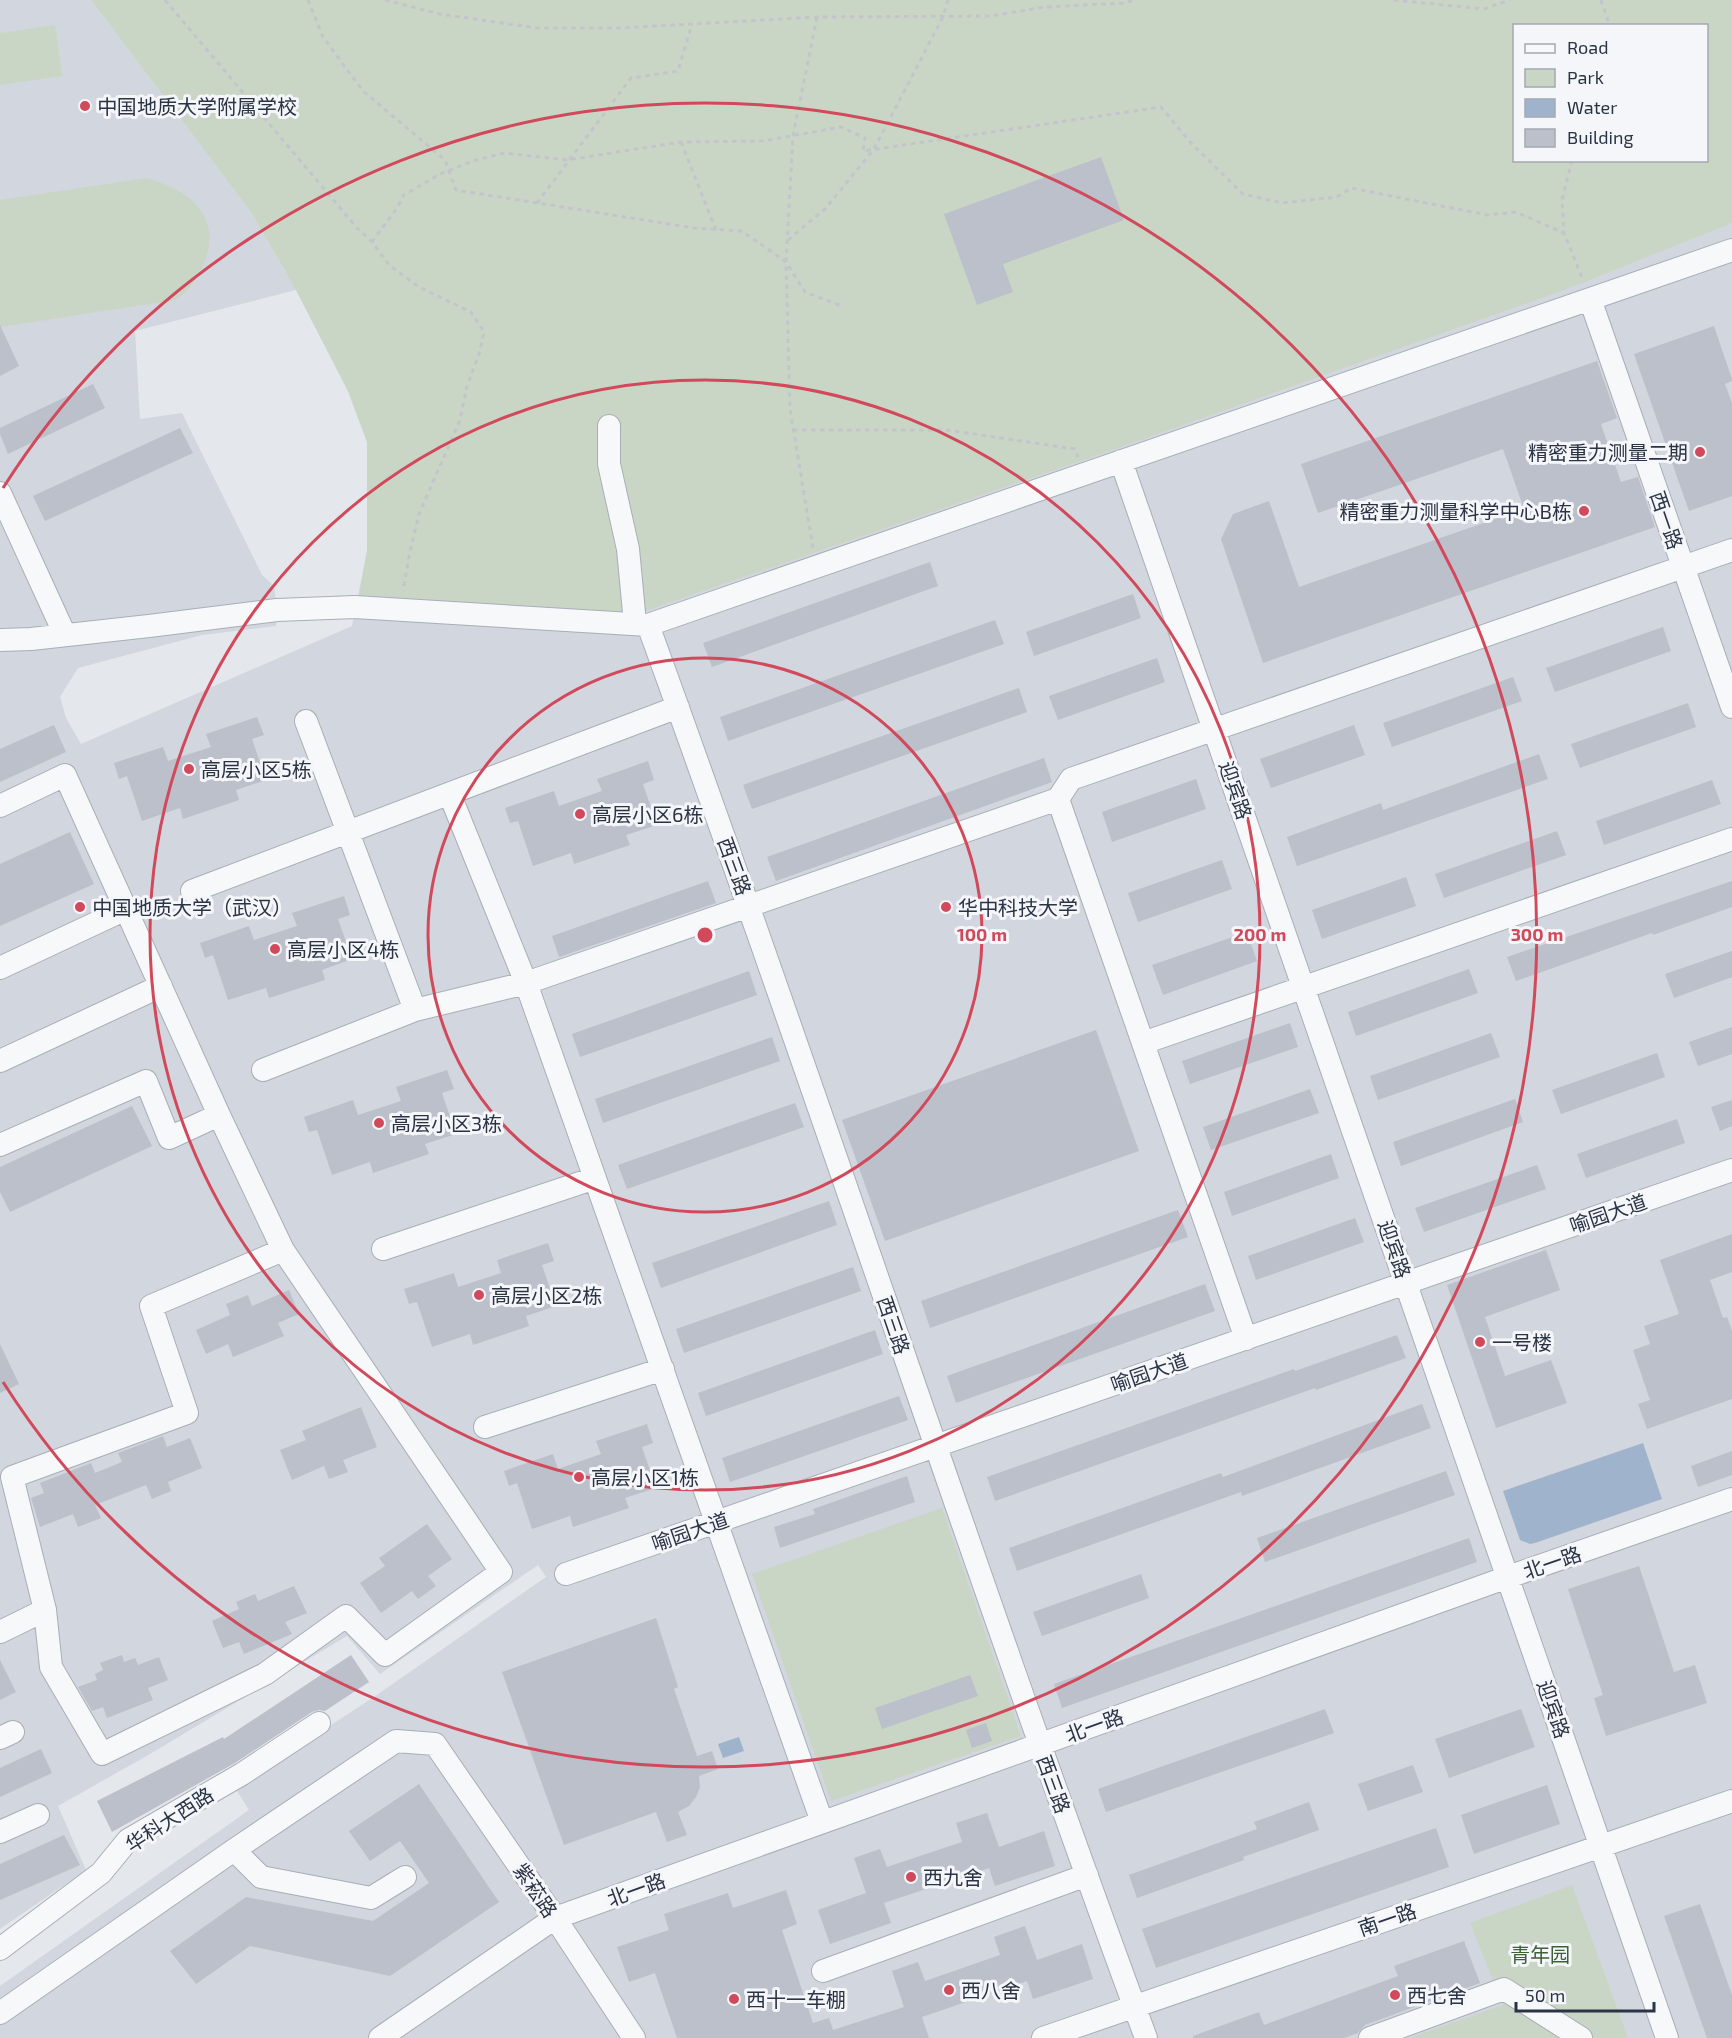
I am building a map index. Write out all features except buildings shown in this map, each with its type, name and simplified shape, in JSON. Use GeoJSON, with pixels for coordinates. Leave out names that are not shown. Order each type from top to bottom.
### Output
{"type":"FeatureCollection","features":[{"type":"Feature","properties":{"kind":"street"},"geometry":{"type":"LineString","coordinates":[[0,640],[65,635],[277,610],[355,607],[642,624],[816,567],[1732,250]]}},
{"type":"Feature","properties":{"kind":"street","name":"西一路"},"geometry":{"type":"LineString","coordinates":[[1590,299],[1732,707]]}},
{"type":"Feature","properties":{"kind":"street","name":"西三路"},"geometry":{"type":"LineString","coordinates":[[609,426],[609,464],[642,624],[678,707],[749,906],[1040,1744],[1146,2038]]}},
{"type":"Feature","properties":{"kind":"street","name":"迎宾路"},"geometry":{"type":"LineString","coordinates":[[1121,461],[1667,2038]]}},
{"type":"Feature","properties":{"kind":"street"},"geometry":{"type":"LineString","coordinates":[[0,492],[65,635]]}},
{"type":"Feature","properties":{"kind":"street"},"geometry":{"type":"LineString","coordinates":[[262,1070],[415,1010],[526,983],[1058,799],[1071,779],[1732,550]]}},
{"type":"Feature","properties":{"kind":"street"},"geometry":{"type":"LineString","coordinates":[[192,891],[678,707]]}},
{"type":"Feature","properties":{"kind":"street"},"geometry":{"type":"LineString","coordinates":[[306,721],[415,1010]]}},
{"type":"Feature","properties":{"kind":"street"},"geometry":{"type":"LineString","coordinates":[[0,806],[65,775],[219,1115],[283,1250],[501,1572],[385,1655],[346,1616],[265,1674],[102,1754],[51,1667],[45,1610],[12,1477],[187,1413],[151,1306],[283,1250]]}},
{"type":"Feature","properties":{"kind":"street"},"geometry":{"type":"LineString","coordinates":[[450,795],[526,983],[822,1822]]}},
{"type":"Feature","properties":{"kind":"street"},"geometry":{"type":"LineString","coordinates":[[1058,799],[1246,1339]]}},
{"type":"Feature","properties":{"kind":"street"},"geometry":{"type":"LineString","coordinates":[[1143,1043],[1732,839]]}},
{"type":"Feature","properties":{"kind":"street"},"geometry":{"type":"LineString","coordinates":[[0,968],[126,909]]}},
{"type":"Feature","properties":{"kind":"street"},"geometry":{"type":"LineString","coordinates":[[0,1061],[161,986]]}},
{"type":"Feature","properties":{"kind":"street"},"geometry":{"type":"LineString","coordinates":[[0,1145],[146,1081],[169,1138],[219,1115]]}},
{"type":"Feature","properties":{"kind":"street","name":"喻园大道"},"geometry":{"type":"LineString","coordinates":[[566,1574],[1732,1170]]}},
{"type":"Feature","properties":{"kind":"street"},"geometry":{"type":"LineString","coordinates":[[383,1249],[595,1178]]}},
{"type":"Feature","properties":{"kind":"street"},"geometry":{"type":"LineString","coordinates":[[485,1427],[663,1369]]}},
{"type":"Feature","properties":{"kind":"street","name":"北一路"},"geometry":{"type":"LineString","coordinates":[[380,2038],[555,1918],[1732,1499]]}},
{"type":"Feature","properties":{"kind":"street"},"geometry":{"type":"LineString","coordinates":[[0,1632],[45,1610]]}},
{"type":"Feature","properties":{"kind":"street","name":"华科大西路"},"geometry":{"type":"LineString","coordinates":[[0,1949],[101,1873],[128,1840],[242,1774],[319,1723]]}},
{"type":"Feature","properties":{"kind":"street","name":"紫菘路"},"geometry":{"type":"LineString","coordinates":[[234,1850],[396,1741],[435,1744],[555,1918],[634,2038]]}},
{"type":"Feature","properties":{"kind":"street","name":"南一路"},"geometry":{"type":"LineString","coordinates":[[1043,2038],[1732,1801]]}},
{"type":"Feature","properties":{"kind":"street"},"geometry":{"type":"LineString","coordinates":[[0,1833],[38,1815]]}},
{"type":"Feature","properties":{"kind":"street"},"geometry":{"type":"LineString","coordinates":[[0,2013],[234,1850],[261,1877],[371,1898],[405,1877]]}},
{"type":"Feature","properties":{"kind":"street"},"geometry":{"type":"LineString","coordinates":[[823,1971],[1087,1875]]}},
{"type":"Feature","properties":{"kind":"street"},"geometry":{"type":"LineString","coordinates":[[1370,2038],[1390,2034],[1504,1989],[1581,2038]]}},
{"type":"Feature","properties":{"kind":"path"},"geometry":{"type":"LineString","coordinates":[[165,0],[357,228],[372,242],[389,265],[420,287],[471,312],[484,332],[479,354],[467,386],[460,420],[419,514],[408,556],[401,610]]}},
{"type":"Feature","properties":{"kind":"path"},"geometry":{"type":"LineString","coordinates":[[308,0],[323,37],[363,90],[445,160],[456,190],[716,230],[742,231],[786,262],[805,292],[842,306]]}},
{"type":"Feature","properties":{"kind":"path"},"geometry":{"type":"LineString","coordinates":[[385,0],[440,14],[537,28],[619,28],[817,17],[990,16],[1045,7],[1123,3],[1136,0]]}},
{"type":"Feature","properties":{"kind":"path"},"geometry":{"type":"LineString","coordinates":[[788,240],[825,209],[874,149],[943,17],[948,0]]}},
{"type":"Feature","properties":{"kind":"path"},"geometry":{"type":"LineString","coordinates":[[1394,0],[1484,9],[1510,0]]}},
{"type":"Feature","properties":{"kind":"path"},"geometry":{"type":"LineString","coordinates":[[1601,0],[1609,24]]}},
{"type":"Feature","properties":{"kind":"path"},"geometry":{"type":"LineString","coordinates":[[816,567],[790,409],[786,262],[793,136],[817,17]]}},
{"type":"Feature","properties":{"kind":"path"},"geometry":{"type":"LineString","coordinates":[[537,203],[631,78],[678,70],[692,24]]}},
{"type":"Feature","properties":{"kind":"path"},"geometry":{"type":"LineString","coordinates":[[372,242],[404,195],[449,171],[473,161],[504,153],[570,160],[681,142],[763,141],[841,127],[865,138],[863,151],[1161,107],[1190,142],[1243,194],[1282,203],[1337,197],[1351,188],[1487,215],[1516,212],[1564,233]]}},
{"type":"Feature","properties":{"kind":"path"},"geometry":{"type":"LineString","coordinates":[[681,142],[716,230]]}},
{"type":"Feature","properties":{"kind":"path"},"geometry":{"type":"LineString","coordinates":[[1572,162],[1562,200],[1564,233],[1590,299]]}},
{"type":"Feature","properties":{"kind":"path"},"geometry":{"type":"LineString","coordinates":[[793,430],[947,430],[1075,449],[1085,473]]}},
{"type":"Feature","properties":{"kind":"shaded area","name":"华中科技大学"},"geometry":{"type":"Polygon","coordinates":[[[0,0],[91,0],[250,211],[290,280],[257,211],[100,0],[1732,0],[1732,2038],[0,2038],[0,1986],[249,1810],[235,1788],[374,1697],[546,1577],[538,1565],[380,1674],[347,1636],[150,1754],[58,1806],[86,1870],[0,1929],[0,0]],[[296,290],[135,331],[140,419],[182,413],[262,575],[274,586],[276,626],[202,635],[78,668],[60,697],[66,718],[81,744],[352,626],[367,551],[367,442],[348,391],[296,290]]]}},
{"type":"Feature","properties":{"kind":"green space"},"geometry":{"type":"Polygon","coordinates":[[[91,0],[1732,0],[1732,223],[1564,290],[1101,454],[639,613],[359,595],[367,551],[367,442],[348,391],[296,290],[250,211],[91,0]]]}},
{"type":"Feature","properties":{"kind":"green space"},"geometry":{"type":"Polygon","coordinates":[[[55,25],[62,76],[0,85],[0,33],[55,25]]]}},
{"type":"Feature","properties":{"kind":"green space"},"geometry":{"type":"Polygon","coordinates":[[[147,178],[167,185],[186,196],[201,211],[206,221],[209,241],[205,260],[196,279],[184,294],[169,302],[0,327],[0,200],[147,178]]]}},
{"type":"Feature","properties":{"kind":"green space"},"geometry":{"type":"Polygon","coordinates":[[[942,1508],[1021,1736],[831,1801],[752,1574],[942,1508]]]}},
{"type":"Feature","properties":{"kind":"green space","name":"青年园"},"geometry":{"type":"Polygon","coordinates":[[[1572,1885],[1628,2038],[1410,2038],[1503,2005],[1470,1923],[1572,1885]]]}},
{"type":"Feature","properties":{"kind":"water"},"geometry":{"type":"Polygon","coordinates":[[[1643,1443],[1662,1499],[1535,1543],[1530,1544],[1520,1540],[1503,1491],[1643,1443]]]}},
{"type":"Feature","properties":{"kind":"water"},"geometry":{"type":"Polygon","coordinates":[[[739,1737],[744,1751],[723,1758],[718,1744],[739,1737]]]}},
{"type":"Feature","properties":{"kind":"place","name":"中国地质大学附属学校"},"geometry":{"type":"Point","coordinates":[85,106]}},
{"type":"Feature","properties":{"kind":"place","name":"精密重力测量二期"},"geometry":{"type":"Point","coordinates":[1700,452]}},
{"type":"Feature","properties":{"kind":"place","name":"精密重力测量科学中心B栋"},"geometry":{"type":"Point","coordinates":[1584,511]}},
{"type":"Feature","properties":{"kind":"place","name":"高层小区5栋"},"geometry":{"type":"Point","coordinates":[189,769]}},
{"type":"Feature","properties":{"kind":"place","name":"高层小区6栋"},"geometry":{"type":"Point","coordinates":[580,814]}},
{"type":"Feature","properties":{"kind":"place","name":"中国地质大学（武汉）"},"geometry":{"type":"Point","coordinates":[80,907]}},
{"type":"Feature","properties":{"kind":"place","name":"华中科技大学"},"geometry":{"type":"Point","coordinates":[946,907]}},
{"type":"Feature","properties":{"kind":"place","name":"高层小区4栋"},"geometry":{"type":"Point","coordinates":[275,949]}},
{"type":"Feature","properties":{"kind":"place","name":"高层小区3栋"},"geometry":{"type":"Point","coordinates":[379,1123]}},
{"type":"Feature","properties":{"kind":"place","name":"高层小区2栋"},"geometry":{"type":"Point","coordinates":[479,1295]}},
{"type":"Feature","properties":{"kind":"place","name":"一号楼"},"geometry":{"type":"Point","coordinates":[1480,1342]}},
{"type":"Feature","properties":{"kind":"place","name":"高层小区1栋"},"geometry":{"type":"Point","coordinates":[579,1477]}},
{"type":"Feature","properties":{"kind":"place","name":"西九舍"},"geometry":{"type":"Point","coordinates":[911,1877]}},
{"type":"Feature","properties":{"kind":"place","name":"西八舍"},"geometry":{"type":"Point","coordinates":[949,1990]}},
{"type":"Feature","properties":{"kind":"place","name":"西七舍"},"geometry":{"type":"Point","coordinates":[1395,1995]}},
{"type":"Feature","properties":{"kind":"place","name":"西十一车棚"},"geometry":{"type":"Point","coordinates":[734,1999]}}]}
